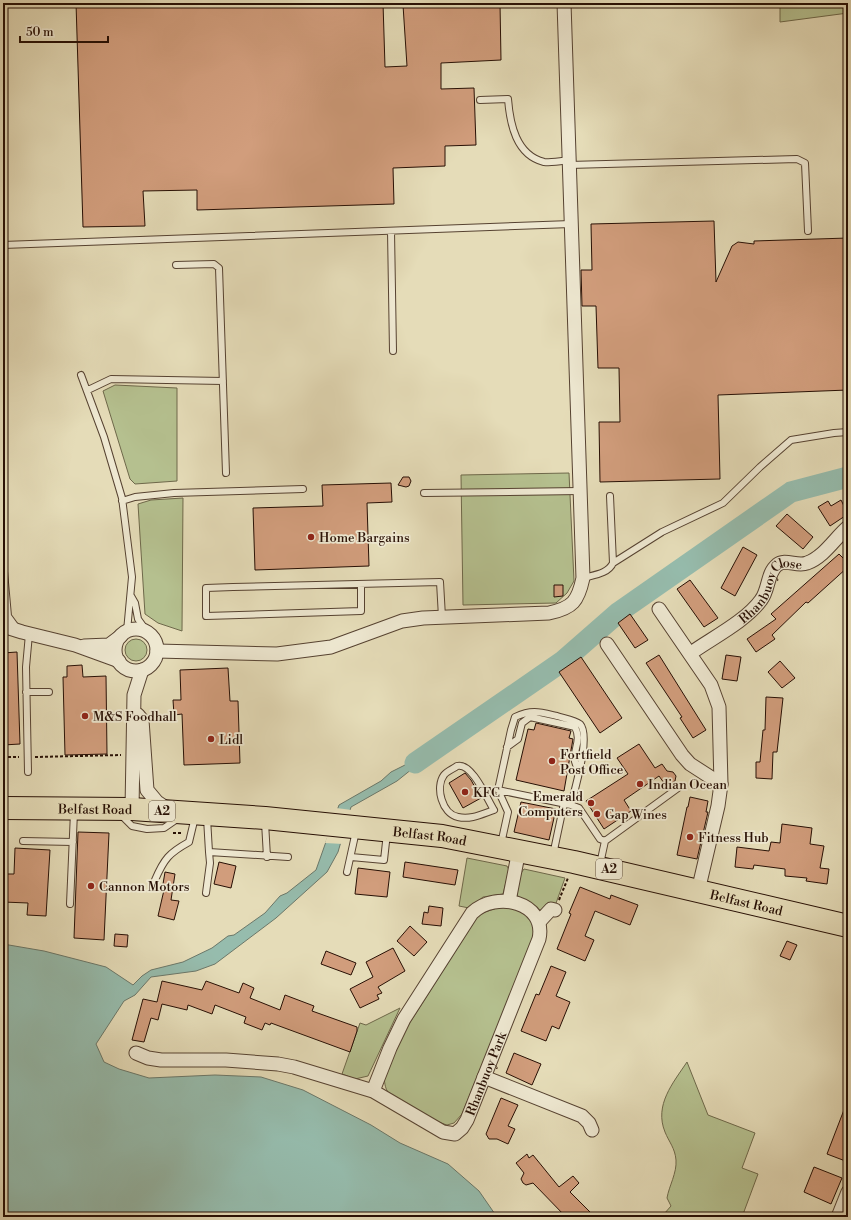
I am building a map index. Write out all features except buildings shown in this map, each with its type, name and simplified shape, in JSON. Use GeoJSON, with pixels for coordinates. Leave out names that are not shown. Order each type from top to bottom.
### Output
{"type":"FeatureCollection","features":[{"type":"Feature","properties":{"kind":"highway","name":"Belfast Road"},"geometry":{"type":"LineString","coordinates":[[3,808],[123,809],[190,813],[321,823],[366,831],[442,836],[510,848],[599,867],[848,926]]}},
{"type":"Feature","properties":{"kind":"street"},"geometry":{"type":"LineString","coordinates":[[158,651],[277,654],[331,647],[402,621],[442,617],[548,613],[562,610],[574,602],[580,593],[583,578],[564,3]]}},
{"type":"Feature","properties":{"kind":"street","name":"Rhanbuoy Close"},"geometry":{"type":"LineString","coordinates":[[691,653],[743,618],[756,606],[763,596],[772,571],[777,565],[784,562],[803,564],[814,560],[848,527]]}},
{"type":"Feature","properties":{"kind":"street"},"geometry":{"type":"LineString","coordinates":[[659,609],[691,653],[711,685],[718,701],[720,714],[721,784],[718,806],[698,890]]}},
{"type":"Feature","properties":{"kind":"street"},"geometry":{"type":"LineString","coordinates":[[6,621],[25,633],[75,645],[119,661],[135,670]]}},
{"type":"Feature","properties":{"kind":"street"},"geometry":{"type":"LineString","coordinates":[[75,645],[109,645],[124,633],[141,630],[148,633],[153,638],[158,651],[153,663],[135,670]]}},
{"type":"Feature","properties":{"kind":"street"},"geometry":{"type":"LineString","coordinates":[[119,661],[116,648],[124,633]]}},
{"type":"Feature","properties":{"kind":"street"},"geometry":{"type":"LineString","coordinates":[[606,644],[682,755],[690,764],[721,784]]}},
{"type":"Feature","properties":{"kind":"street"},"geometry":{"type":"LineString","coordinates":[[123,809],[134,755],[133,709],[135,670]]}},
{"type":"Feature","properties":{"kind":"street"},"geometry":{"type":"LineString","coordinates":[[133,709],[142,720],[147,790],[157,802],[190,813]]}},
{"type":"Feature","properties":{"kind":"street"},"geometry":{"type":"LineString","coordinates":[[509,901],[510,848]]}},
{"type":"Feature","properties":{"kind":"street"},"geometry":{"type":"LineString","coordinates":[[373,1090],[390,1048],[404,1019],[472,913],[488,903],[509,901],[527,910],[539,922],[551,910],[556,910]]}},
{"type":"Feature","properties":{"kind":"street","name":"Rhanbuoy Park"},"geometry":{"type":"LineString","coordinates":[[136,1053],[148,1058],[161,1060],[226,1060],[278,1064],[373,1090],[443,1132],[453,1135],[460,1131],[465,1124],[484,1077],[539,939],[541,928],[539,922]]}},
{"type":"Feature","properties":{"kind":"street"},"geometry":{"type":"LineString","coordinates":[[484,1077],[582,1116],[589,1122],[592,1130]]}},
{"type":"Feature","properties":{"kind":"street"},"geometry":{"type":"LineString","coordinates":[[838,1217],[848,1192]]}},
{"type":"Feature","properties":{"kind":"lane"},"geometry":{"type":"LineString","coordinates":[[480,100],[508,99],[510,116],[517,140],[533,157],[546,162],[569,163],[797,159],[805,163],[808,232]]}},
{"type":"Feature","properties":{"kind":"lane"},"geometry":{"type":"LineString","coordinates":[[3,245],[572,224]]}},
{"type":"Feature","properties":{"kind":"lane"},"geometry":{"type":"LineString","coordinates":[[391,230],[393,351]]}},
{"type":"Feature","properties":{"kind":"lane"},"geometry":{"type":"LineString","coordinates":[[176,265],[214,264],[219,268],[226,473]]}},
{"type":"Feature","properties":{"kind":"lane"},"geometry":{"type":"LineString","coordinates":[[82,375],[104,437],[122,501],[130,549],[132,577],[131,596],[128,601],[124,633]]}},
{"type":"Feature","properties":{"kind":"lane"},"geometry":{"type":"LineString","coordinates":[[88,390],[111,379],[223,381]]}},
{"type":"Feature","properties":{"kind":"lane"},"geometry":{"type":"LineString","coordinates":[[583,578],[606,571],[613,563],[662,532],[723,503],[791,440],[848,432]]}},
{"type":"Feature","properties":{"kind":"lane"},"geometry":{"type":"LineString","coordinates":[[122,501],[135,497],[174,493],[303,489]]}},
{"type":"Feature","properties":{"kind":"lane"},"geometry":{"type":"LineString","coordinates":[[424,493],[580,491]]}},
{"type":"Feature","properties":{"kind":"lane"},"geometry":{"type":"LineString","coordinates":[[610,496],[613,563]]}},
{"type":"Feature","properties":{"kind":"lane"},"geometry":{"type":"LineString","coordinates":[[3,560],[6,621],[3,622]]}},
{"type":"Feature","properties":{"kind":"lane"},"geometry":{"type":"LineString","coordinates":[[361,584],[361,611],[206,616],[206,588],[361,584],[440,582],[442,617]]}},
{"type":"Feature","properties":{"kind":"lane"},"geometry":{"type":"LineString","coordinates":[[131,596],[135,603],[138,619],[148,633]]}},
{"type":"Feature","properties":{"kind":"lane"},"geometry":{"type":"LineString","coordinates":[[25,633],[28,772]]}},
{"type":"Feature","properties":{"kind":"lane"},"geometry":{"type":"LineString","coordinates":[[26,692],[49,692]]}},
{"type":"Feature","properties":{"kind":"lane"},"geometry":{"type":"LineString","coordinates":[[510,848],[508,812],[498,790],[515,717],[527,711],[579,723],[584,731],[583,752],[571,805]]}},
{"type":"Feature","properties":{"kind":"lane"},"geometry":{"type":"LineString","coordinates":[[494,810],[471,771],[465,766],[460,765],[446,773],[442,778],[442,803],[452,815],[471,818],[494,810],[508,812]]}},
{"type":"Feature","properties":{"kind":"lane"},"geometry":{"type":"LineString","coordinates":[[599,867],[605,841],[678,788]]}},
{"type":"Feature","properties":{"kind":"lane"},"geometry":{"type":"LineString","coordinates":[[498,790],[564,803],[579,808],[600,839],[605,841]]}},
{"type":"Feature","properties":{"kind":"lane"},"geometry":{"type":"LineString","coordinates":[[552,857],[564,803]]}},
{"type":"Feature","properties":{"kind":"lane"},"geometry":{"type":"LineString","coordinates":[[70,904],[74,808]]}},
{"type":"Feature","properties":{"kind":"lane"},"geometry":{"type":"LineString","coordinates":[[190,813],[209,852],[210,863],[206,893]]}},
{"type":"Feature","properties":{"kind":"lane"},"geometry":{"type":"LineString","coordinates":[[155,880],[163,860],[174,850],[189,842],[190,813]]}},
{"type":"Feature","properties":{"kind":"lane"},"geometry":{"type":"LineString","coordinates":[[265,818],[267,856]]}},
{"type":"Feature","properties":{"kind":"lane"},"geometry":{"type":"LineString","coordinates":[[347,872],[351,857],[366,831],[384,860],[351,857]]}},
{"type":"Feature","properties":{"kind":"lane"},"geometry":{"type":"LineString","coordinates":[[23,841],[73,842]]}},
{"type":"Feature","properties":{"kind":"lane"},"geometry":{"type":"LineString","coordinates":[[209,852],[288,857]]}},
{"type":"Feature","properties":{"kind":"path"},"geometry":{"type":"LineString","coordinates":[[3,757],[134,755]]}},
{"type":"Feature","properties":{"kind":"path"},"geometry":{"type":"LineString","coordinates":[[556,910],[574,862]]}},
{"type":"Feature","properties":{"kind":"shaded area"},"geometry":{"type":"Polygon","coordinates":[[[780,3],[848,3],[848,13],[780,22],[780,3]]]}},
{"type":"Feature","properties":{"kind":"shaded area"},"geometry":{"type":"Polygon","coordinates":[[[115,385],[177,388],[177,481],[135,484],[130,479],[103,391],[115,385]]]}},
{"type":"Feature","properties":{"kind":"shaded area"},"geometry":{"type":"Polygon","coordinates":[[[569,473],[574,581],[567,593],[556,603],[463,605],[461,475],[569,473]]]}},
{"type":"Feature","properties":{"kind":"shaded area"},"geometry":{"type":"Polygon","coordinates":[[[183,498],[182,631],[158,623],[145,614],[138,504],[151,500],[183,498]]]}},
{"type":"Feature","properties":{"kind":"shaded area"},"geometry":{"type":"Polygon","coordinates":[[[136,639],[144,642],[147,650],[144,658],[136,661],[128,658],[125,650],[128,642],[136,639]]]}},
{"type":"Feature","properties":{"kind":"shaded area"},"geometry":{"type":"Polygon","coordinates":[[[413,761],[417,765],[397,781],[351,807],[338,852],[327,872],[276,918],[215,964],[196,971],[151,977],[135,995],[124,1001],[96,1044],[104,1062],[119,1069],[149,1078],[215,1075],[261,1077],[303,1090],[371,1125],[400,1143],[448,1164],[479,1191],[497,1217],[3,1217],[3,944],[44,951],[106,967],[133,985],[151,970],[183,962],[212,948],[228,936],[234,935],[265,913],[280,896],[287,893],[316,870],[339,805],[381,781],[391,772],[413,761]]]}},
{"type":"Feature","properties":{"kind":"shaded area"},"geometry":{"type":"Polygon","coordinates":[[[467,858],[507,866],[509,870],[503,894],[483,897],[469,908],[459,906],[467,858]]]}},
{"type":"Feature","properties":{"kind":"shaded area"},"geometry":{"type":"Polygon","coordinates":[[[524,869],[565,878],[555,906],[543,911],[521,901],[518,897],[517,883],[524,869]]]}},
{"type":"Feature","properties":{"kind":"shaded area"},"geometry":{"type":"Polygon","coordinates":[[[506,905],[527,916],[533,925],[534,937],[462,1114],[454,1123],[447,1125],[416,1111],[393,1097],[385,1086],[384,1078],[402,1035],[479,914],[506,905]]]}},
{"type":"Feature","properties":{"kind":"shaded area"},"geometry":{"type":"Polygon","coordinates":[[[400,1008],[368,1076],[355,1079],[342,1074],[360,1023],[366,1025],[400,1008]]]}},
{"type":"Feature","properties":{"kind":"shaded area"},"geometry":{"type":"Polygon","coordinates":[[[687,1062],[708,1115],[755,1133],[742,1168],[758,1174],[742,1217],[665,1217],[664,1214],[671,1206],[667,1198],[675,1170],[676,1160],[662,1122],[663,1104],[671,1086],[687,1062]]]}},
{"type":"Feature","properties":{"kind":"pier"},"geometry":{"type":"Polygon","coordinates":[[[336,808],[352,810],[343,844],[325,843],[336,808]]]}},
{"type":"Feature","properties":{"kind":"waterway"},"geometry":{"type":"LineString","coordinates":[[415,763],[563,661],[619,612],[791,492],[848,477]]}},
{"type":"Feature","properties":{"kind":"place","name":"Home Bargains"},"geometry":{"type":"Point","coordinates":[311,537]}},
{"type":"Feature","properties":{"kind":"place","name":"M&S Foodhall"},"geometry":{"type":"Point","coordinates":[85,716]}},
{"type":"Feature","properties":{"kind":"place","name":"Lidl"},"geometry":{"type":"Point","coordinates":[211,739]}},
{"type":"Feature","properties":{"kind":"place","name":"Fortfield Post Office"},"geometry":{"type":"Point","coordinates":[552,761]}},
{"type":"Feature","properties":{"kind":"place","name":"Indian Ocean"},"geometry":{"type":"Point","coordinates":[640,784]}},
{"type":"Feature","properties":{"kind":"place","name":"KFC"},"geometry":{"type":"Point","coordinates":[465,792]}},
{"type":"Feature","properties":{"kind":"place","name":"Emerald Computers"},"geometry":{"type":"Point","coordinates":[591,803]}},
{"type":"Feature","properties":{"kind":"place","name":"Gap Wines"},"geometry":{"type":"Point","coordinates":[597,814]}},
{"type":"Feature","properties":{"kind":"place","name":"Fitness Hub"},"geometry":{"type":"Point","coordinates":[690,837]}},
{"type":"Feature","properties":{"kind":"place","name":"Cannon Motors"},"geometry":{"type":"Point","coordinates":[91,886]}}]}
